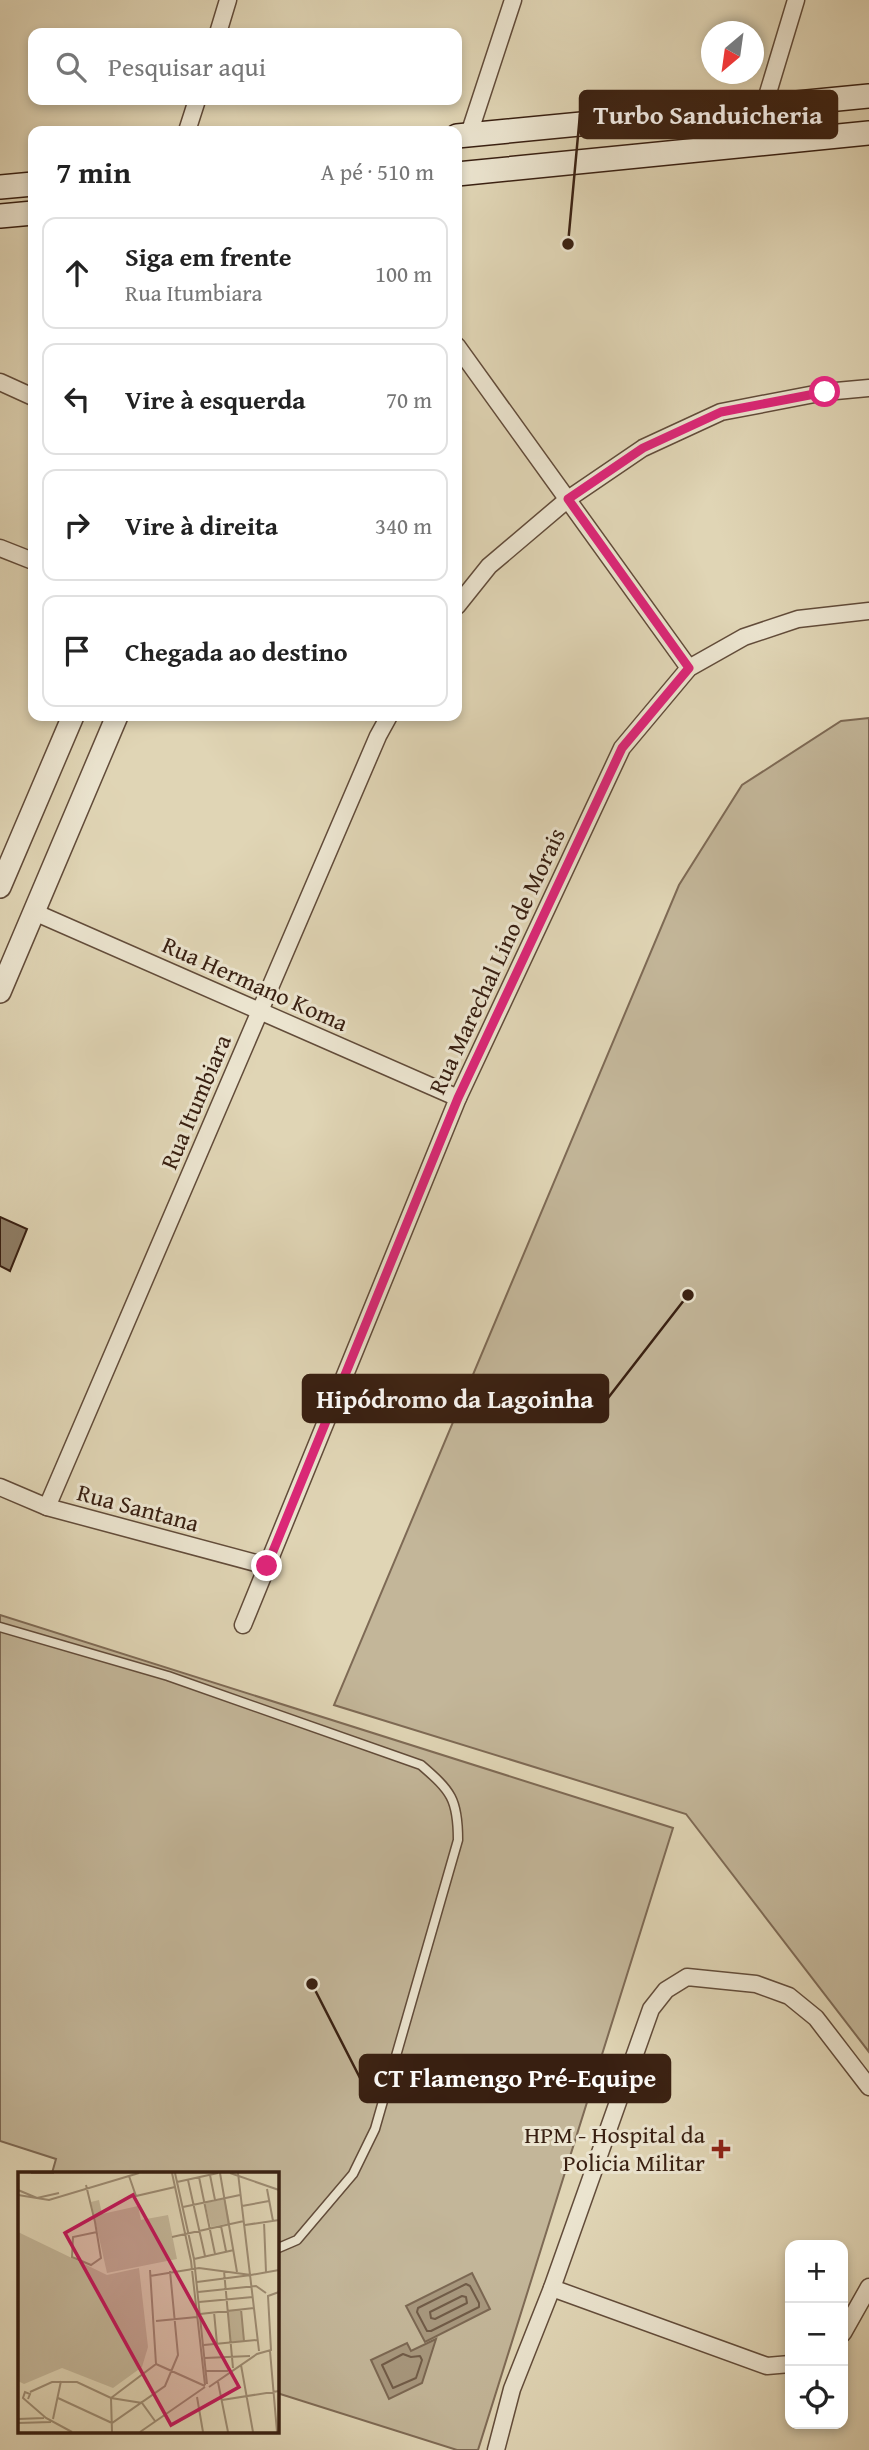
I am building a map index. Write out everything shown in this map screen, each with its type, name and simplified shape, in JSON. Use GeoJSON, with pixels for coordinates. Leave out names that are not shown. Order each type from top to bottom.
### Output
{"type":"FeatureCollection","features":[{"type":"Feature","properties":{"kind":"main road"},"geometry":{"type":"LineString","coordinates":[[463,135],[869,96]]}},
{"type":"Feature","properties":{"kind":"main road"},"geometry":{"type":"LineString","coordinates":[[462,174],[869,133]]}},
{"type":"Feature","properties":{"kind":"main road"},"geometry":{"type":"LineString","coordinates":[[0,187],[28,184]]}},
{"type":"Feature","properties":{"kind":"street"},"geometry":{"type":"LineString","coordinates":[[220,28],[228,0]]}},
{"type":"Feature","properties":{"kind":"street"},"geometry":{"type":"LineString","coordinates":[[463,135],[513,0]]}},
{"type":"Feature","properties":{"kind":"street"},"geometry":{"type":"LineString","coordinates":[[764,106],[796,0]]}},
{"type":"Feature","properties":{"kind":"street"},"geometry":{"type":"LineString","coordinates":[[189,126],[195,105]]}},
{"type":"Feature","properties":{"kind":"street"},"geometry":{"type":"LineString","coordinates":[[462,353],[689,668]]}},
{"type":"Feature","properties":{"kind":"street"},"geometry":{"type":"LineString","coordinates":[[0,382],[28,395]]}},
{"type":"Feature","properties":{"kind":"street"},"geometry":{"type":"LineString","coordinates":[[462,600],[489,566],[568,499],[643,448],[721,412],[825,392],[869,388]]}},
{"type":"Feature","properties":{"kind":"street"},"geometry":{"type":"LineString","coordinates":[[0,548],[28,559]]}},
{"type":"Feature","properties":{"kind":"street","name":"Rua Marechal Lino de Morais"},"geometry":{"type":"LineString","coordinates":[[243,1625],[458,1098],[622,748],[689,668],[744,637],[798,619],[869,611]]}},
{"type":"Feature","properties":{"kind":"street"},"geometry":{"type":"LineString","coordinates":[[0,887],[72,721]]}},
{"type":"Feature","properties":{"kind":"street"},"geometry":{"type":"LineString","coordinates":[[0,992],[115,721]]}},
{"type":"Feature","properties":{"kind":"street","name":"Rua Itumbiara"},"geometry":{"type":"LineString","coordinates":[[47,1507],[386,721]]}},
{"type":"Feature","properties":{"kind":"street","name":"Rua Hermano Koma"},"geometry":{"type":"LineString","coordinates":[[34,912],[458,1098]]}},
{"type":"Feature","properties":{"kind":"street","name":"Rua Santana"},"geometry":{"type":"LineString","coordinates":[[0,1487],[47,1507],[267,1566]]}},
{"type":"Feature","properties":{"kind":"street"},"geometry":{"type":"LineString","coordinates":[[496,2450],[512,2389],[552,2288],[650,2008],[666,1990],[687,1977],[756,1984],[789,1996],[816,2018],[869,2087]]}},
{"type":"Feature","properties":{"kind":"street"},"geometry":{"type":"LineString","coordinates":[[848,2324],[869,2287]]}},
{"type":"Feature","properties":{"kind":"street"},"geometry":{"type":"LineString","coordinates":[[552,2288],[766,2366],[785,2364]]}},
{"type":"Feature","properties":{"kind":"lane"},"geometry":{"type":"LineString","coordinates":[[0,1628],[168,1676],[421,1765],[444,1785],[458,1812],[458,1840],[375,2129],[353,2174],[297,2240],[278,2248]]}},
{"type":"Feature","properties":{"kind":"shaded area"},"geometry":{"type":"Polygon","coordinates":[[[869,718],[869,2052],[686,1814],[334,1705],[679,885],[742,785],[841,721],[869,718]]]}},
{"type":"Feature","properties":{"kind":"shaded area"},"geometry":{"type":"Polygon","coordinates":[[[0,1615],[673,1828],[478,2450],[457,2450],[278,2393],[278,2172],[52,2172],[56,2159],[0,2141],[0,1615]]]}},
{"type":"Feature","properties":{"kind":"water"},"geometry":{"type":"Polygon","coordinates":[[[472,2273],[490,2309],[425,2342],[406,2306],[472,2273]]]}},
{"type":"Feature","properties":{"kind":"water"},"geometry":{"type":"Polygon","coordinates":[[[436,2339],[422,2383],[389,2399],[371,2360],[407,2343],[411,2351],[436,2339]]]}},
{"type":"Feature","properties":{"kind":"building"},"geometry":{"type":"Polygon","coordinates":[[[0,1217],[27,1229],[10,1271],[0,1266],[0,1217]]]}},
{"type":"Feature","properties":{"kind":"place","name":"Turbo Sanduicheria"},"geometry":{"type":"Point","coordinates":[568,244]}},
{"type":"Feature","properties":{"kind":"place","name":"Hipódromo da Lagoinha"},"geometry":{"type":"Point","coordinates":[688,1295]}},
{"type":"Feature","properties":{"kind":"place","name":"CT Flamengo Pré-Equipe"},"geometry":{"type":"Point","coordinates":[312,1984]}},
{"type":"Feature","properties":{"kind":"place","name":"HPM - Hospital da Policia Militar"},"geometry":{"type":"Point","coordinates":[721,2149]}},
{"type":"Feature","properties":{"kind":"route"},"geometry":{"type":"LineString","coordinates":[[267,1566],[458,1098],[622,748],[689,668],[568,499],[643,448],[721,412],[825,392]]}}]}
